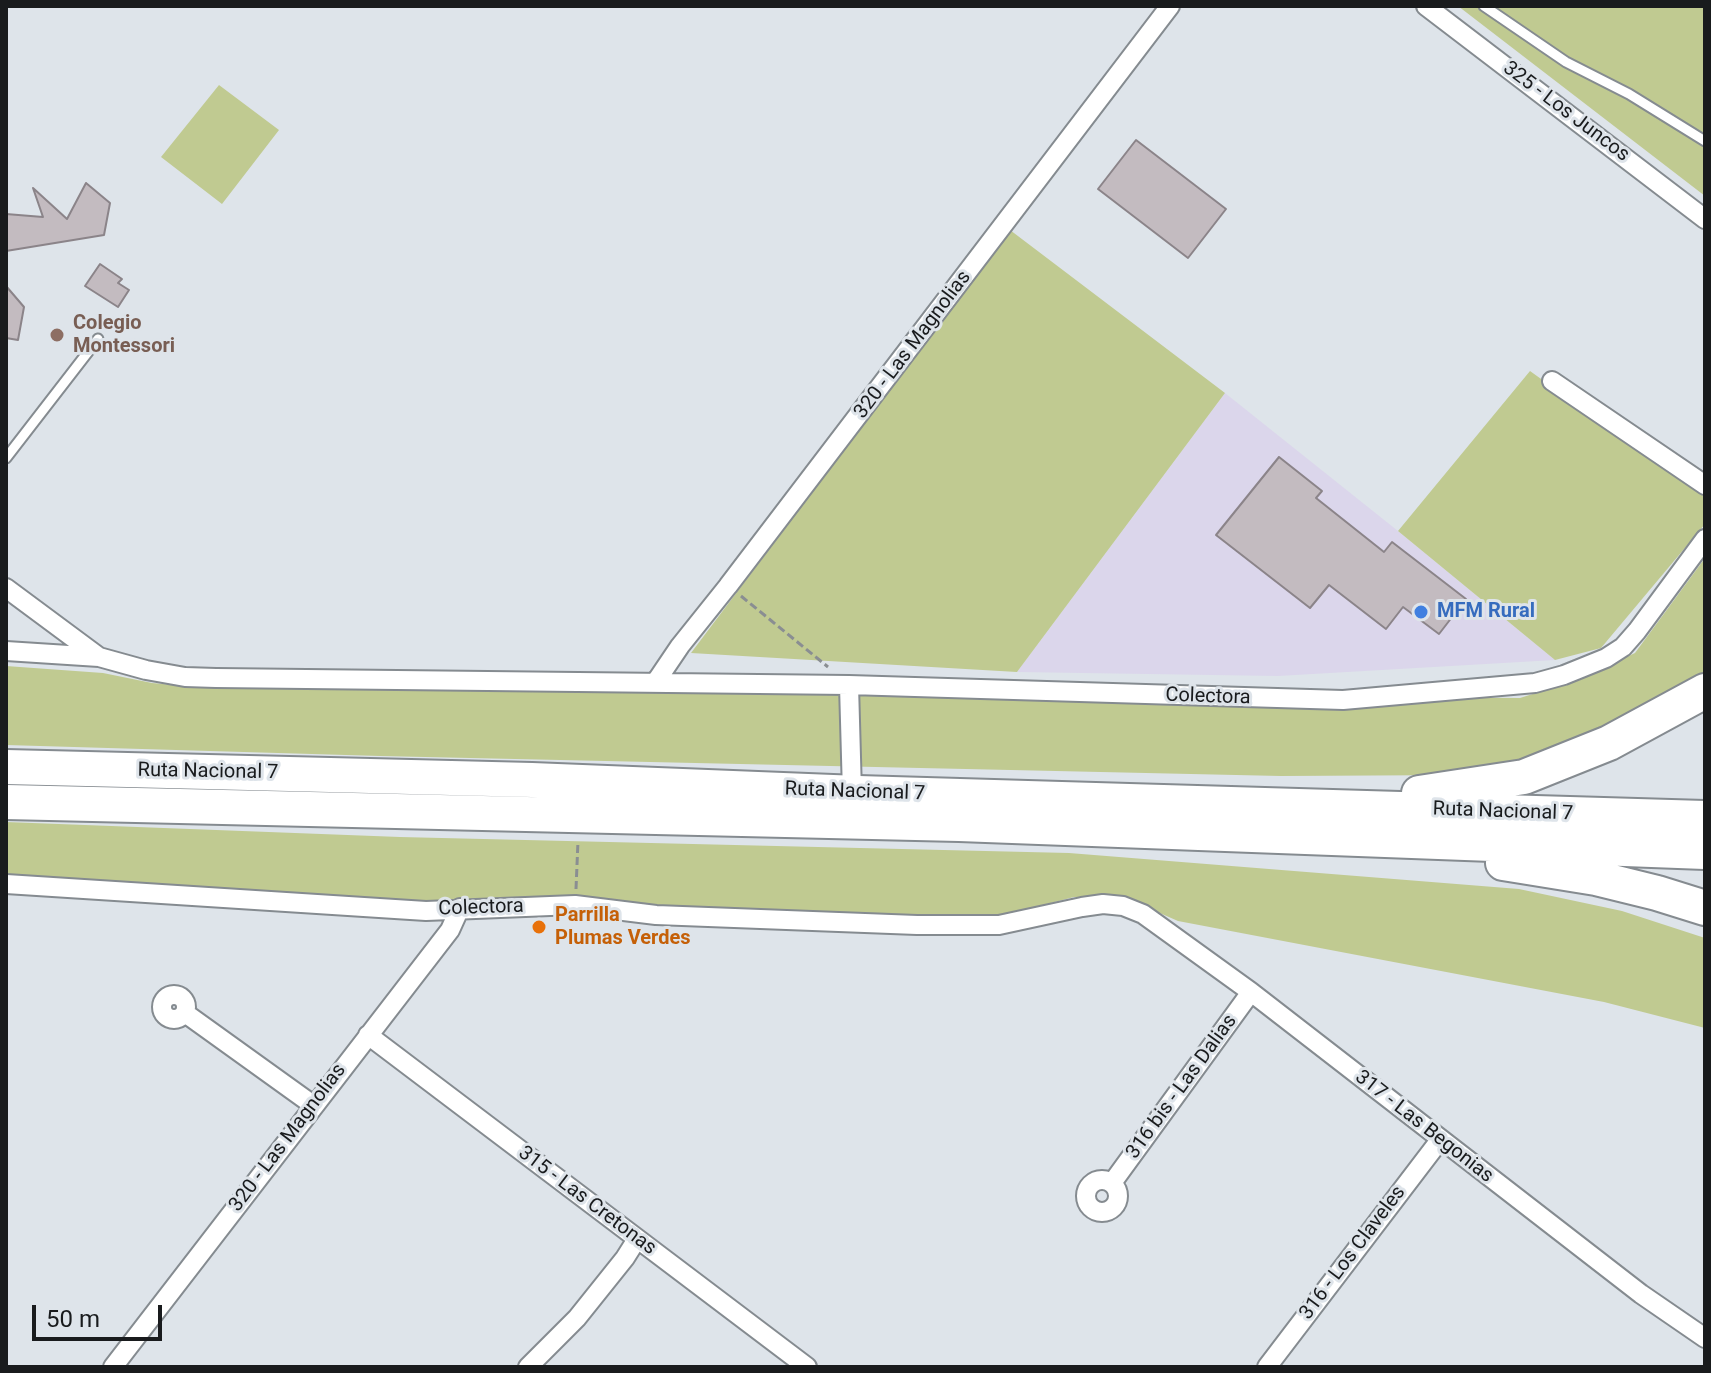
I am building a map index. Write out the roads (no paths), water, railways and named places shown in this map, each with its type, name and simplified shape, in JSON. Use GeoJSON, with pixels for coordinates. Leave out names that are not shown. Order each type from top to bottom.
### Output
{"type":"FeatureCollection","features":[{"type":"Feature","properties":{"kind":"highway"},"geometry":{"type":"LineString","coordinates":[[1285,805],[1378,794],[1428,792],[1524,777],[1609,743],[1705,691]]}},
{"type":"Feature","properties":{"kind":"highway","name":"Ruta Nacional 7"},"geometry":{"type":"LineString","coordinates":[[6,767],[532,780],[852,793],[1705,818]]}},
{"type":"Feature","properties":{"kind":"highway","name":"Ruta Nacional 7"},"geometry":{"type":"LineString","coordinates":[[6,802],[959,824],[1705,852]]}},
{"type":"Feature","properties":{"kind":"highway"},"geometry":{"type":"LineString","coordinates":[[1344,839],[1596,878],[1705,908]]}},
{"type":"Feature","properties":{"kind":"street","name":"320 - Las Magnolias"},"geometry":{"type":"LineString","coordinates":[[655,683],[680,646],[1170,6]]}},
{"type":"Feature","properties":{"kind":"street","name":"325 - Los Juncos"},"geometry":{"type":"LineString","coordinates":[[1426,6],[1705,219]]}},
{"type":"Feature","properties":{"kind":"street"},"geometry":{"type":"LineString","coordinates":[[1552,381],[1705,485]]}},
{"type":"Feature","properties":{"kind":"street","name":"Colectora"},"geometry":{"type":"LineString","coordinates":[[6,651],[99,657],[146,670],[200,678],[849,685],[1343,700],[1535,683],[1606,658],[1623,647],[1705,539]]}},
{"type":"Feature","properties":{"kind":"street"},"geometry":{"type":"LineString","coordinates":[[6,588],[99,657]]}},
{"type":"Feature","properties":{"kind":"street"},"geometry":{"type":"LineString","coordinates":[[849,685],[852,793]]}},
{"type":"Feature","properties":{"kind":"street","name":"Colectora"},"geometry":{"type":"LineString","coordinates":[[6,884],[426,911],[575,905],[656,915],[917,925],[999,925],[1103,904],[1123,906],[1143,914]]}},
{"type":"Feature","properties":{"kind":"street","name":"320 - Las Magnolias"},"geometry":{"type":"LineString","coordinates":[[113,1367],[450,930],[460,908]]}},
{"type":"Feature","properties":{"kind":"street","name":"317 - Las Begonias"},"geometry":{"type":"LineString","coordinates":[[1143,914],[1251,992],[1641,1294],[1703,1332]]}},
{"type":"Feature","properties":{"kind":"street","name":"316 bis - Las Dalias"},"geometry":{"type":"LineString","coordinates":[[1112,1183],[1251,992]]}},
{"type":"Feature","properties":{"kind":"street"},"geometry":{"type":"LineString","coordinates":[[185,1013],[313,1105]]}},
{"type":"Feature","properties":{"kind":"street","name":"315 - Las Cretonas"},"geometry":{"type":"LineString","coordinates":[[368,1035],[807,1367]]}},
{"type":"Feature","properties":{"kind":"street","name":"316 - Los Claveles"},"geometry":{"type":"LineString","coordinates":[[1267,1367],[1440,1140]]}},
{"type":"Feature","properties":{"kind":"street"},"geometry":{"type":"LineString","coordinates":[[528,1367],[577,1318],[637,1239]]}},
{"type":"Feature","properties":{"kind":"lane"},"geometry":{"type":"LineString","coordinates":[[1484,6],[1566,62],[1629,94],[1705,141]]}},
{"type":"Feature","properties":{"kind":"lane"},"geometry":{"type":"LineString","coordinates":[[6,458],[98,339]]}},
{"type":"Feature","properties":{"kind":"place","name":"Colegio Montessori"},"geometry":{"type":"Point","coordinates":[57,335]}},
{"type":"Feature","properties":{"kind":"place","name":"MFM Rural"},"geometry":{"type":"Point","coordinates":[1421,612]}},
{"type":"Feature","properties":{"kind":"place","name":"Parrilla Plumas Verdes"},"geometry":{"type":"Point","coordinates":[539,927]}}]}
